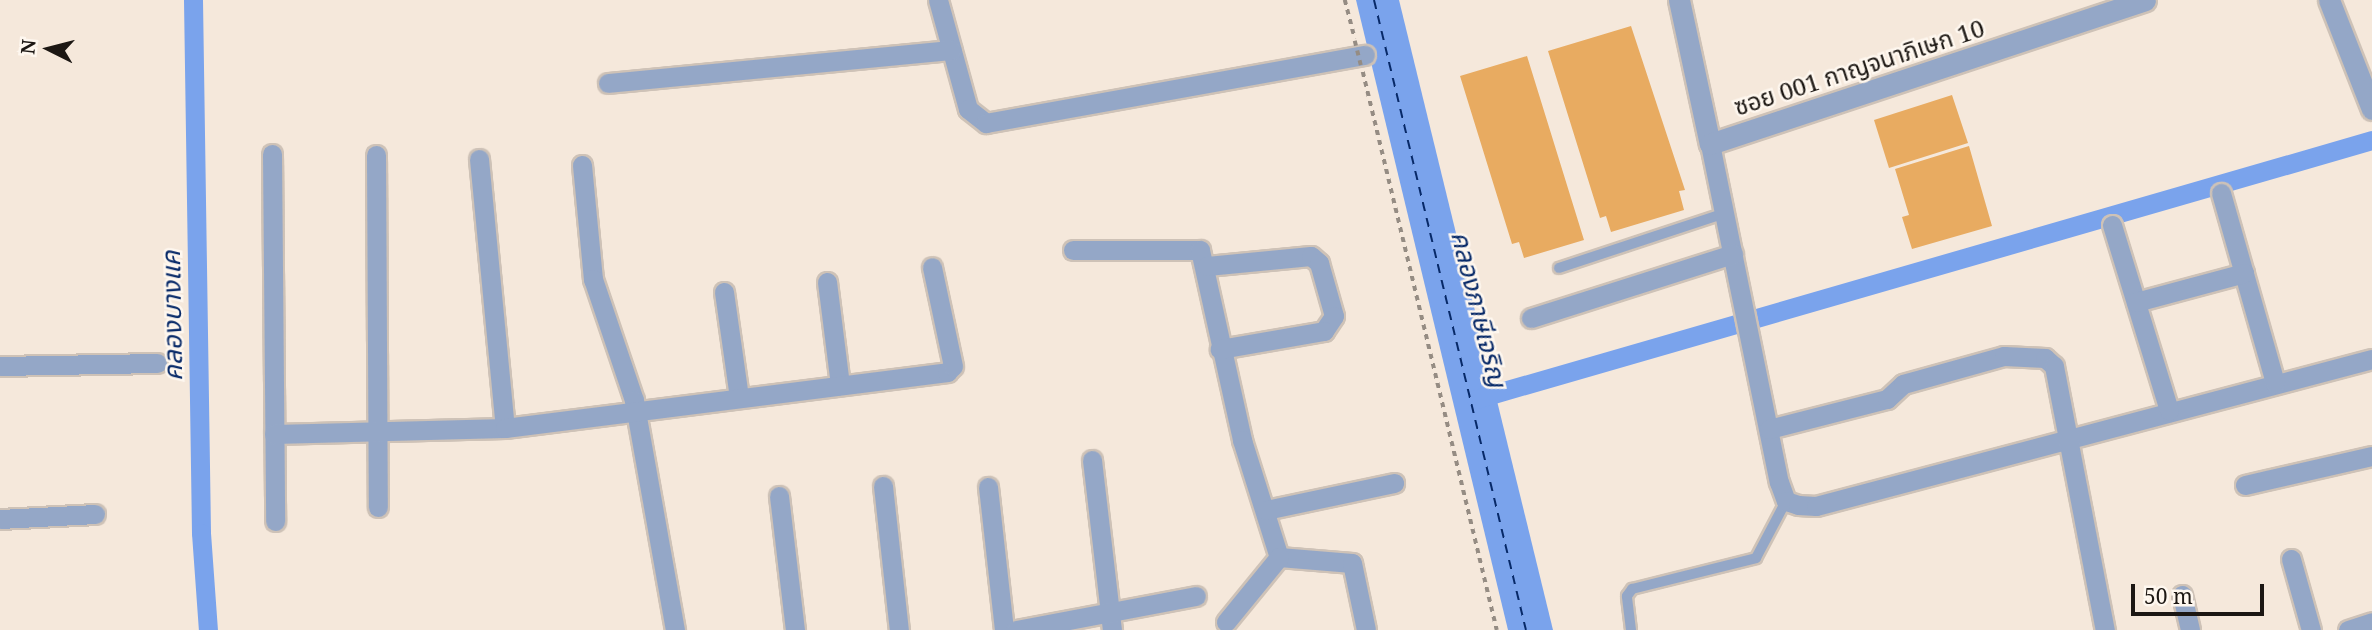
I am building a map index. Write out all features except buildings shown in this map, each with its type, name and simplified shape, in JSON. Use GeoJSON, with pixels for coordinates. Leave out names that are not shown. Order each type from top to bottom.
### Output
{"type":"FeatureCollection","features":[{"type":"Feature","properties":{"kind":"street"},"geometry":{"type":"LineString","coordinates":[[937,0],[968,109],[986,123],[1361,55]]}},
{"type":"Feature","properties":{"kind":"street"},"geometry":{"type":"LineString","coordinates":[[1679,0],[1786,500],[1816,506],[2169,410],[2372,359]]}},
{"type":"Feature","properties":{"kind":"street","name":"ซอย 001 กาญจนาภิเษก 10"},"geometry":{"type":"LineString","coordinates":[[1710,144],[2145,0]]}},
{"type":"Feature","properties":{"kind":"street"},"geometry":{"type":"LineString","coordinates":[[2329,0],[2370,104]]}},
{"type":"Feature","properties":{"kind":"street"},"geometry":{"type":"LineString","coordinates":[[608,83],[951,50]]}},
{"type":"Feature","properties":{"kind":"street"},"geometry":{"type":"LineString","coordinates":[[272,154],[275,521]]}},
{"type":"Feature","properties":{"kind":"street"},"geometry":{"type":"LineString","coordinates":[[376,155],[378,507]]}},
{"type":"Feature","properties":{"kind":"street"},"geometry":{"type":"LineString","coordinates":[[479,159],[505,428]]}},
{"type":"Feature","properties":{"kind":"street"},"geometry":{"type":"LineString","coordinates":[[582,165],[593,279],[637,412],[654,536],[675,630]]}},
{"type":"Feature","properties":{"kind":"street"},"geometry":{"type":"LineString","coordinates":[[2221,192],[2275,383]]}},
{"type":"Feature","properties":{"kind":"street"},"geometry":{"type":"LineString","coordinates":[[2112,225],[2169,410]]}},
{"type":"Feature","properties":{"kind":"street"},"geometry":{"type":"LineString","coordinates":[[1073,250],[1190,247],[1200,250],[1207,266],[1220,349],[1279,557]]}},
{"type":"Feature","properties":{"kind":"street"},"geometry":{"type":"LineString","coordinates":[[1531,318],[1733,254]]}},
{"type":"Feature","properties":{"kind":"street"},"geometry":{"type":"LineString","coordinates":[[1207,266],[1311,256],[1319,263],[1334,316],[1324,331],[1220,349]]}},
{"type":"Feature","properties":{"kind":"street"},"geometry":{"type":"LineString","coordinates":[[274,434],[505,428],[947,372],[953,366],[932,267]]}},
{"type":"Feature","properties":{"kind":"street"},"geometry":{"type":"LineString","coordinates":[[2136,302],[2244,273]]}},
{"type":"Feature","properties":{"kind":"street"},"geometry":{"type":"LineString","coordinates":[[827,282],[840,385]]}},
{"type":"Feature","properties":{"kind":"street"},"geometry":{"type":"LineString","coordinates":[[724,292],[739,397]]}},
{"type":"Feature","properties":{"kind":"street"},"geometry":{"type":"LineString","coordinates":[[1769,429],[1887,399],[1915,381],[2031,354],[2054,366],[2105,630]]}},
{"type":"Feature","properties":{"kind":"street"},"geometry":{"type":"LineString","coordinates":[[0,366],[157,363]]}},
{"type":"Feature","properties":{"kind":"street"},"geometry":{"type":"LineString","coordinates":[[2245,485],[2372,456]]}},
{"type":"Feature","properties":{"kind":"street"},"geometry":{"type":"LineString","coordinates":[[1092,460],[1110,621]]}},
{"type":"Feature","properties":{"kind":"street"},"geometry":{"type":"LineString","coordinates":[[1266,510],[1394,483]]}},
{"type":"Feature","properties":{"kind":"street"},"geometry":{"type":"LineString","coordinates":[[883,486],[899,630]]}},
{"type":"Feature","properties":{"kind":"street"},"geometry":{"type":"LineString","coordinates":[[988,487],[1004,630]]}},
{"type":"Feature","properties":{"kind":"street"},"geometry":{"type":"LineString","coordinates":[[779,496],[795,630]]}},
{"type":"Feature","properties":{"kind":"street"},"geometry":{"type":"LineString","coordinates":[[0,519],[94,514]]}},
{"type":"Feature","properties":{"kind":"street"},"geometry":{"type":"LineString","coordinates":[[1226,622],[1279,557]]}},
{"type":"Feature","properties":{"kind":"street"},"geometry":{"type":"LineString","coordinates":[[1279,557],[1352,563],[1366,630]]}},
{"type":"Feature","properties":{"kind":"street"},"geometry":{"type":"LineString","coordinates":[[2291,559],[2311,630]]}},
{"type":"Feature","properties":{"kind":"street"},"geometry":{"type":"LineString","coordinates":[[2182,594],[2190,630]]}},
{"type":"Feature","properties":{"kind":"street"},"geometry":{"type":"LineString","coordinates":[[1016,630],[1110,621],[1196,596]]}},
{"type":"Feature","properties":{"kind":"street"},"geometry":{"type":"LineString","coordinates":[[2348,630],[2372,622]]}},
{"type":"Feature","properties":{"kind":"lane"},"geometry":{"type":"LineString","coordinates":[[1559,268],[1725,213]]}},
{"type":"Feature","properties":{"kind":"lane"},"geometry":{"type":"LineString","coordinates":[[1631,630],[1627,596],[1632,589],[1756,558],[1786,500]]}},
{"type":"Feature","properties":{"kind":"path"},"geometry":{"type":"LineString","coordinates":[[1345,0],[1361,55],[1497,630]]}},
{"type":"Feature","properties":{"kind":"water"},"geometry":{"type":"Polygon","coordinates":[[[1356,0],[1399,0],[1553,630],[1508,630],[1356,0]]]}},
{"type":"Feature","properties":{"kind":"waterway","name":"คลองบางแค"},"geometry":{"type":"LineString","coordinates":[[193,0],[201,533],[208,630]]}},
{"type":"Feature","properties":{"kind":"waterway","name":"คลองภาษีเจริญ"},"geometry":{"type":"LineString","coordinates":[[1476,399],[2372,140]]}},
{"type":"Feature","properties":{"kind":"ferry route"},"geometry":{"type":"LineString","coordinates":[[1374,0],[1526,630]]}}]}
